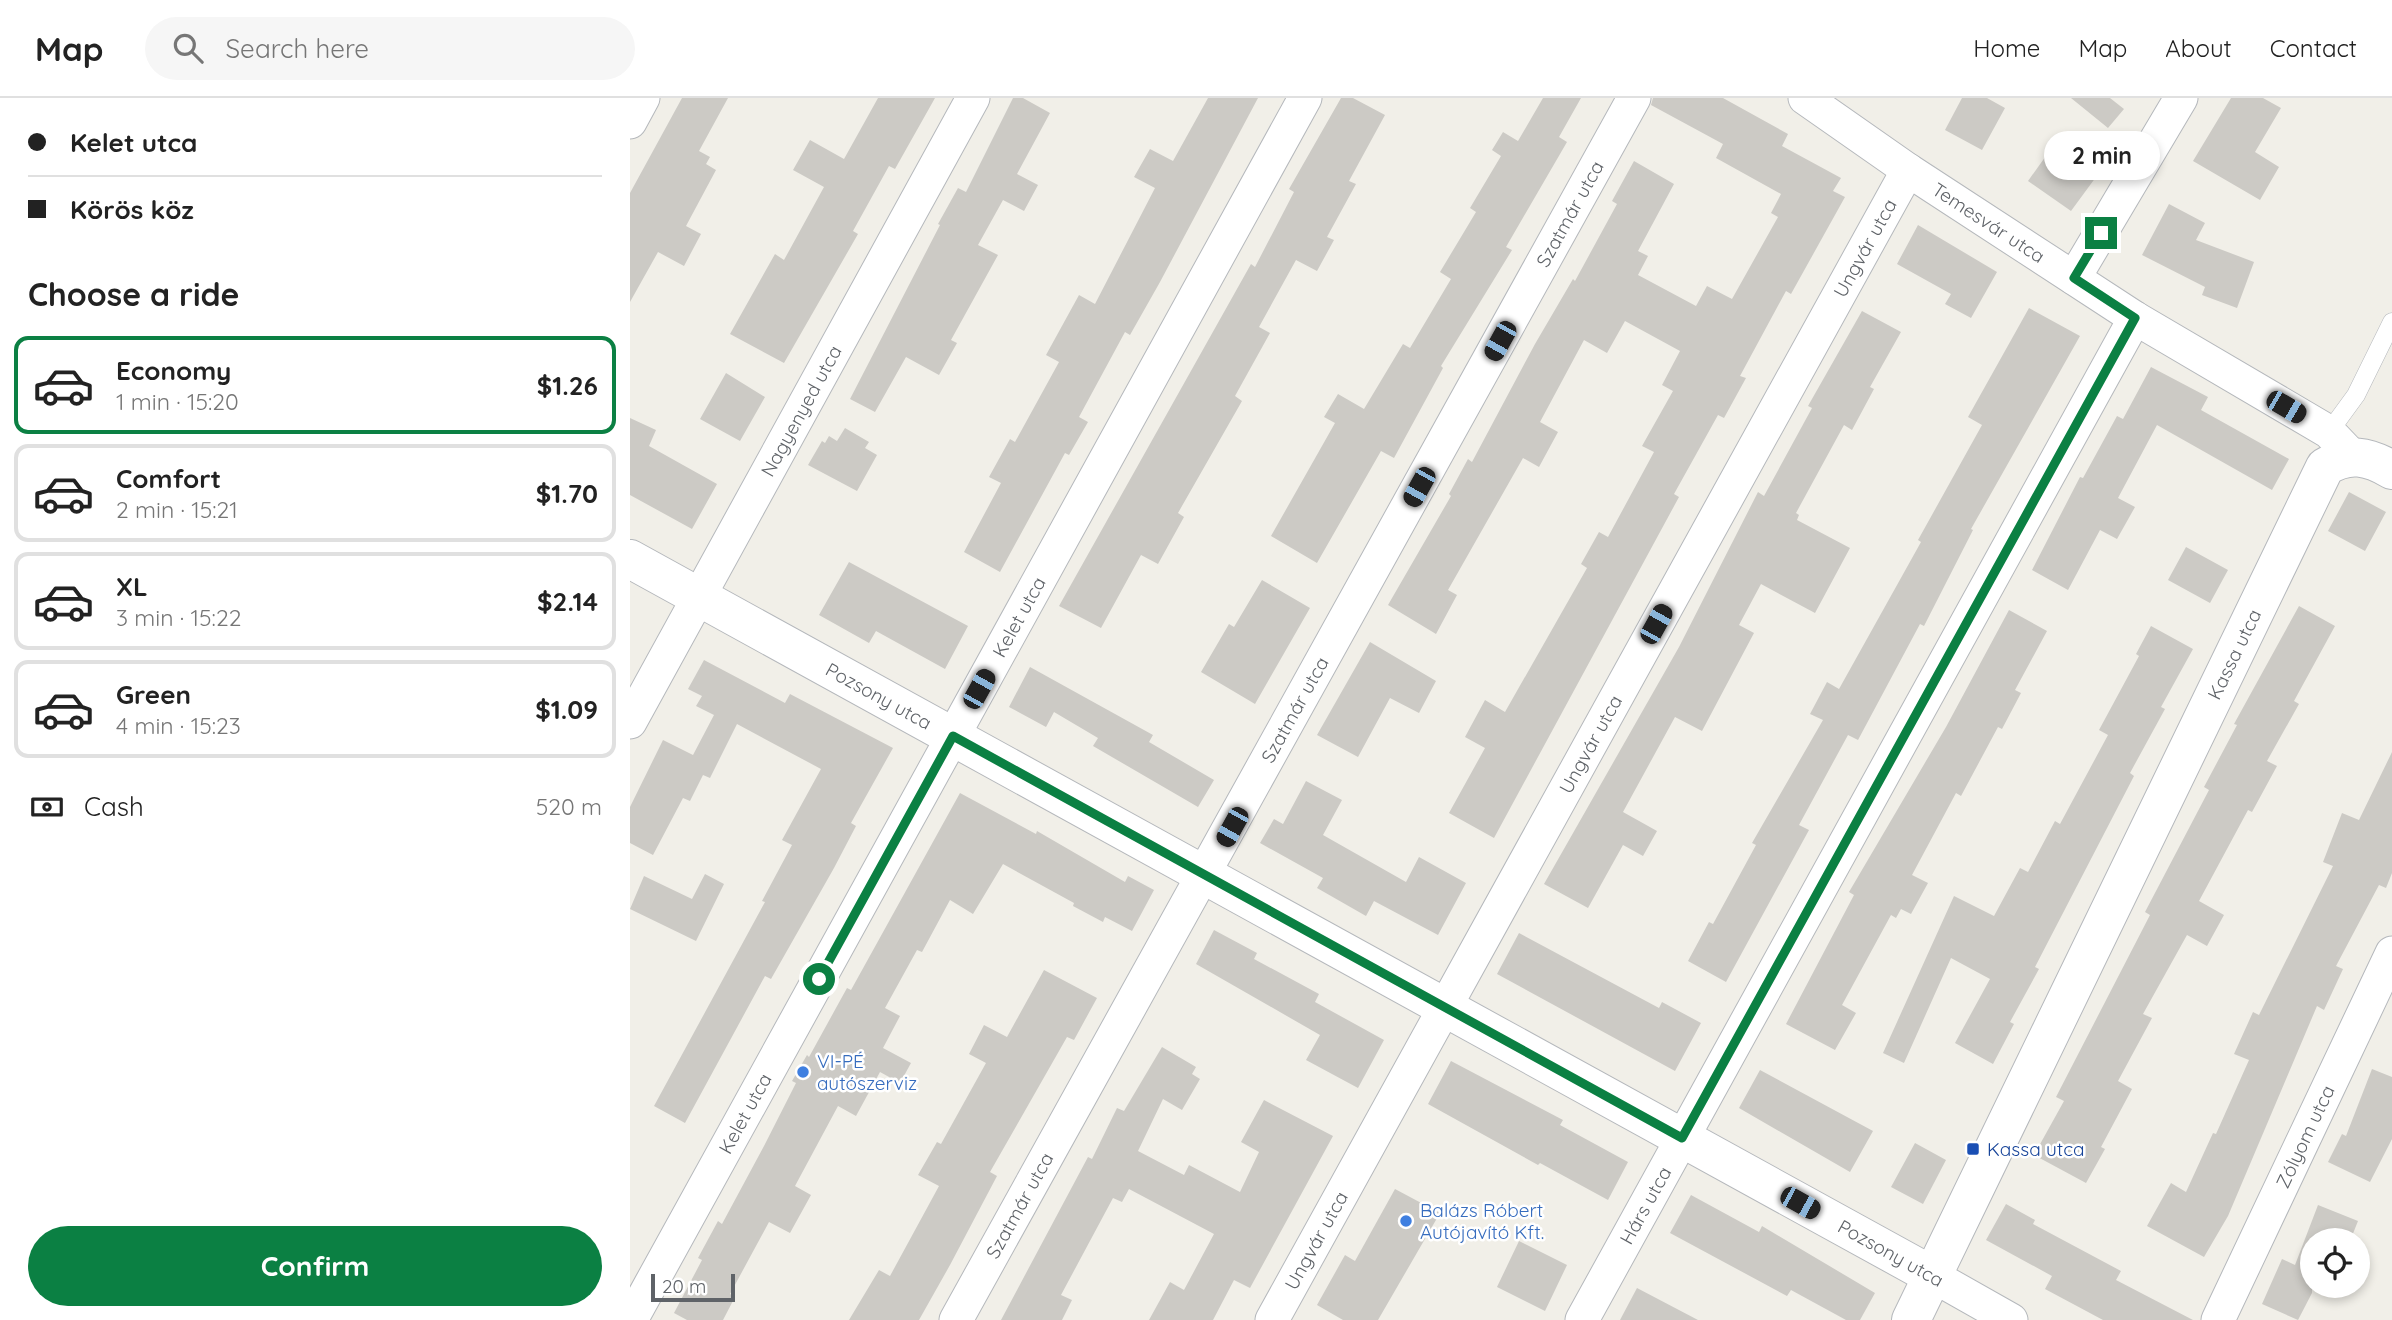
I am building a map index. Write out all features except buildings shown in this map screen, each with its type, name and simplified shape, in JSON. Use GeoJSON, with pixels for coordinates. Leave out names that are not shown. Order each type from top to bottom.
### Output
{"type":"FeatureCollection","features":[{"type":"Feature","properties":{"kind":"street"},"geometry":{"type":"LineString","coordinates":[[630,122],[643,98]]}},
{"type":"Feature","properties":{"kind":"street","name":"Nagyenyed utca"},"geometry":{"type":"LineString","coordinates":[[630,722],[973,98]]}},
{"type":"Feature","properties":{"kind":"street","name":"Kelet utca"},"geometry":{"type":"LineString","coordinates":[[632,1320],[1305,98]]}},
{"type":"Feature","properties":{"kind":"street","name":"Szatmár utca"},"geometry":{"type":"LineString","coordinates":[[956,1320],[1634,98]]}},
{"type":"Feature","properties":{"kind":"street","name":"Temesvár utca"},"geometry":{"type":"LineString","coordinates":[[1805,98],[1843,109],[1908,170],[2135,318],[2340,444],[2392,470]]}},
{"type":"Feature","properties":{"kind":"street"},"geometry":{"type":"LineString","coordinates":[[2074,278],[2181,98]]}},
{"type":"Feature","properties":{"kind":"street","name":"Ungvár utca"},"geometry":{"type":"LineString","coordinates":[[1272,1320],[1443,1006],[1908,170]]}},
{"type":"Feature","properties":{"kind":"street","name":"Hárs utca"},"geometry":{"type":"LineString","coordinates":[[1582,1320],[2135,318]]}},
{"type":"Feature","properties":{"kind":"street","name":"Kassa utca"},"geometry":{"type":"LineString","coordinates":[[1911,1320],[2325,467],[2336,460],[2340,444]]}},
{"type":"Feature","properties":{"kind":"street","name":"Pozsony utca"},"geometry":{"type":"LineString","coordinates":[[630,559],[2011,1320]]}},
{"type":"Feature","properties":{"kind":"street","name":"Zólyom utca"},"geometry":{"type":"LineString","coordinates":[[2218,1320],[2392,953]]}},
{"type":"Feature","properties":{"kind":"lane"},"geometry":{"type":"LineString","coordinates":[[2340,444],[2356,395],[2392,322]]}},
{"type":"Feature","properties":{"kind":"place","name":"VI-PÉ autószerviz"},"geometry":{"type":"Point","coordinates":[803,1072]}},
{"type":"Feature","properties":{"kind":"place","name":"Kassa utca"},"geometry":{"type":"Point","coordinates":[1973,1149]}},
{"type":"Feature","properties":{"kind":"place","name":"Balázs Róbert Autójavító Kft."},"geometry":{"type":"Point","coordinates":[1406,1221]}},
{"type":"Feature","properties":{"kind":"route"},"geometry":{"type":"LineString","coordinates":[[819,979],[953,736],[1682,1138],[2135,318],[2074,278],[2101,233]]}}]}
